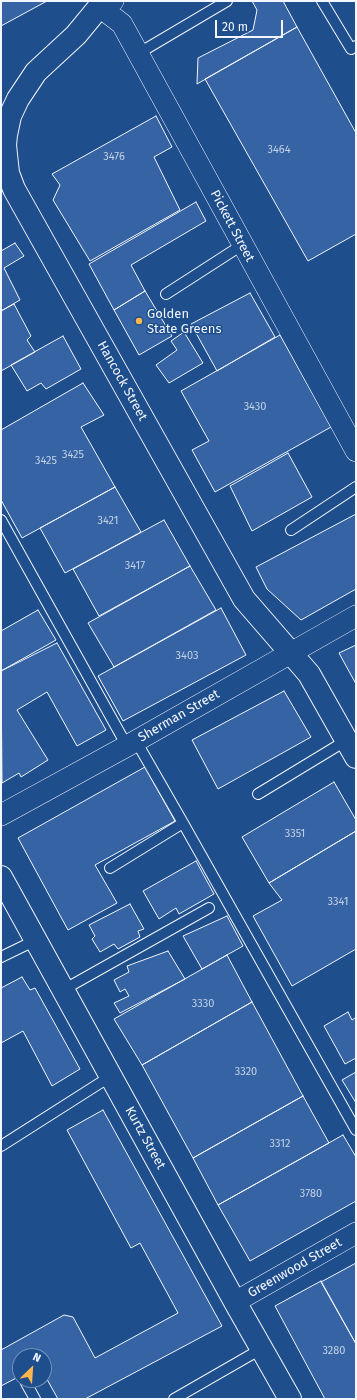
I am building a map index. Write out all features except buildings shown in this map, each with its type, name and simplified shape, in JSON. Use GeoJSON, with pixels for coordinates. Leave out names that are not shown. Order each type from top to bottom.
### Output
{"type":"FeatureCollection","features":[{"type":"Feature","properties":{"kind":"street","name":"Pickett Street"},"geometry":{"type":"LineString","coordinates":[[106,3],[122,24],[139,53],[242,245],[356,451]]}},
{"type":"Feature","properties":{"kind":"street","name":"Hancock Street"},"geometry":{"type":"LineString","coordinates":[[106,3],[83,28],[45,63],[28,82],[18,99],[4,124],[8,173],[14,189],[244,599],[309,674],[351,749]]}},
{"type":"Feature","properties":{"kind":"street","name":"Sherman Street"},"geometry":{"type":"LineString","coordinates":[[1,815],[356,616]]}},
{"type":"Feature","properties":{"kind":"street","name":"Kurtz Street"},"geometry":{"type":"LineString","coordinates":[[2,883],[36,940],[290,1399]]}},
{"type":"Feature","properties":{"kind":"street","name":"Greenwood Street"},"geometry":{"type":"LineString","coordinates":[[235,1302],[356,1233]]}},
{"type":"Feature","properties":{"kind":"lane"},"geometry":{"type":"LineString","coordinates":[[139,53],[227,1]]}},
{"type":"Feature","properties":{"kind":"lane"},"geometry":{"type":"LineString","coordinates":[[322,1],[351,49],[356,46]]}},
{"type":"Feature","properties":{"kind":"lane"},"geometry":{"type":"LineString","coordinates":[[166,294],[242,245]]}},
{"type":"Feature","properties":{"kind":"lane"},"geometry":{"type":"LineString","coordinates":[[291,530],[356,487]]}},
{"type":"Feature","properties":{"kind":"lane"},"geometry":{"type":"LineString","coordinates":[[1,520],[131,743],[183,823],[356,1130]]}},
{"type":"Feature","properties":{"kind":"lane"},"geometry":{"type":"LineString","coordinates":[[258,794],[351,749]]}},
{"type":"Feature","properties":{"kind":"lane"},"geometry":{"type":"LineString","coordinates":[[110,868],[183,823]]}},
{"type":"Feature","properties":{"kind":"lane"},"geometry":{"type":"LineString","coordinates":[[63,990],[209,908]]}},
{"type":"Feature","properties":{"kind":"lane"},"geometry":{"type":"LineString","coordinates":[[1,957],[36,940]]}},
{"type":"Feature","properties":{"kind":"lane"},"geometry":{"type":"LineString","coordinates":[[1,1146],[111,1076]]}},
{"type":"Feature","properties":{"kind":"lane"},"geometry":{"type":"LineString","coordinates":[[174,1399],[261,1349]]}},
{"type":"Feature","properties":{"kind":"lane"},"geometry":{"type":"LineString","coordinates":[[29,1388],[35,1399]]}},
{"type":"Feature","properties":{"kind":"place","name":"Golden State Greens"},"geometry":{"type":"Point","coordinates":[139,321]}}]}
